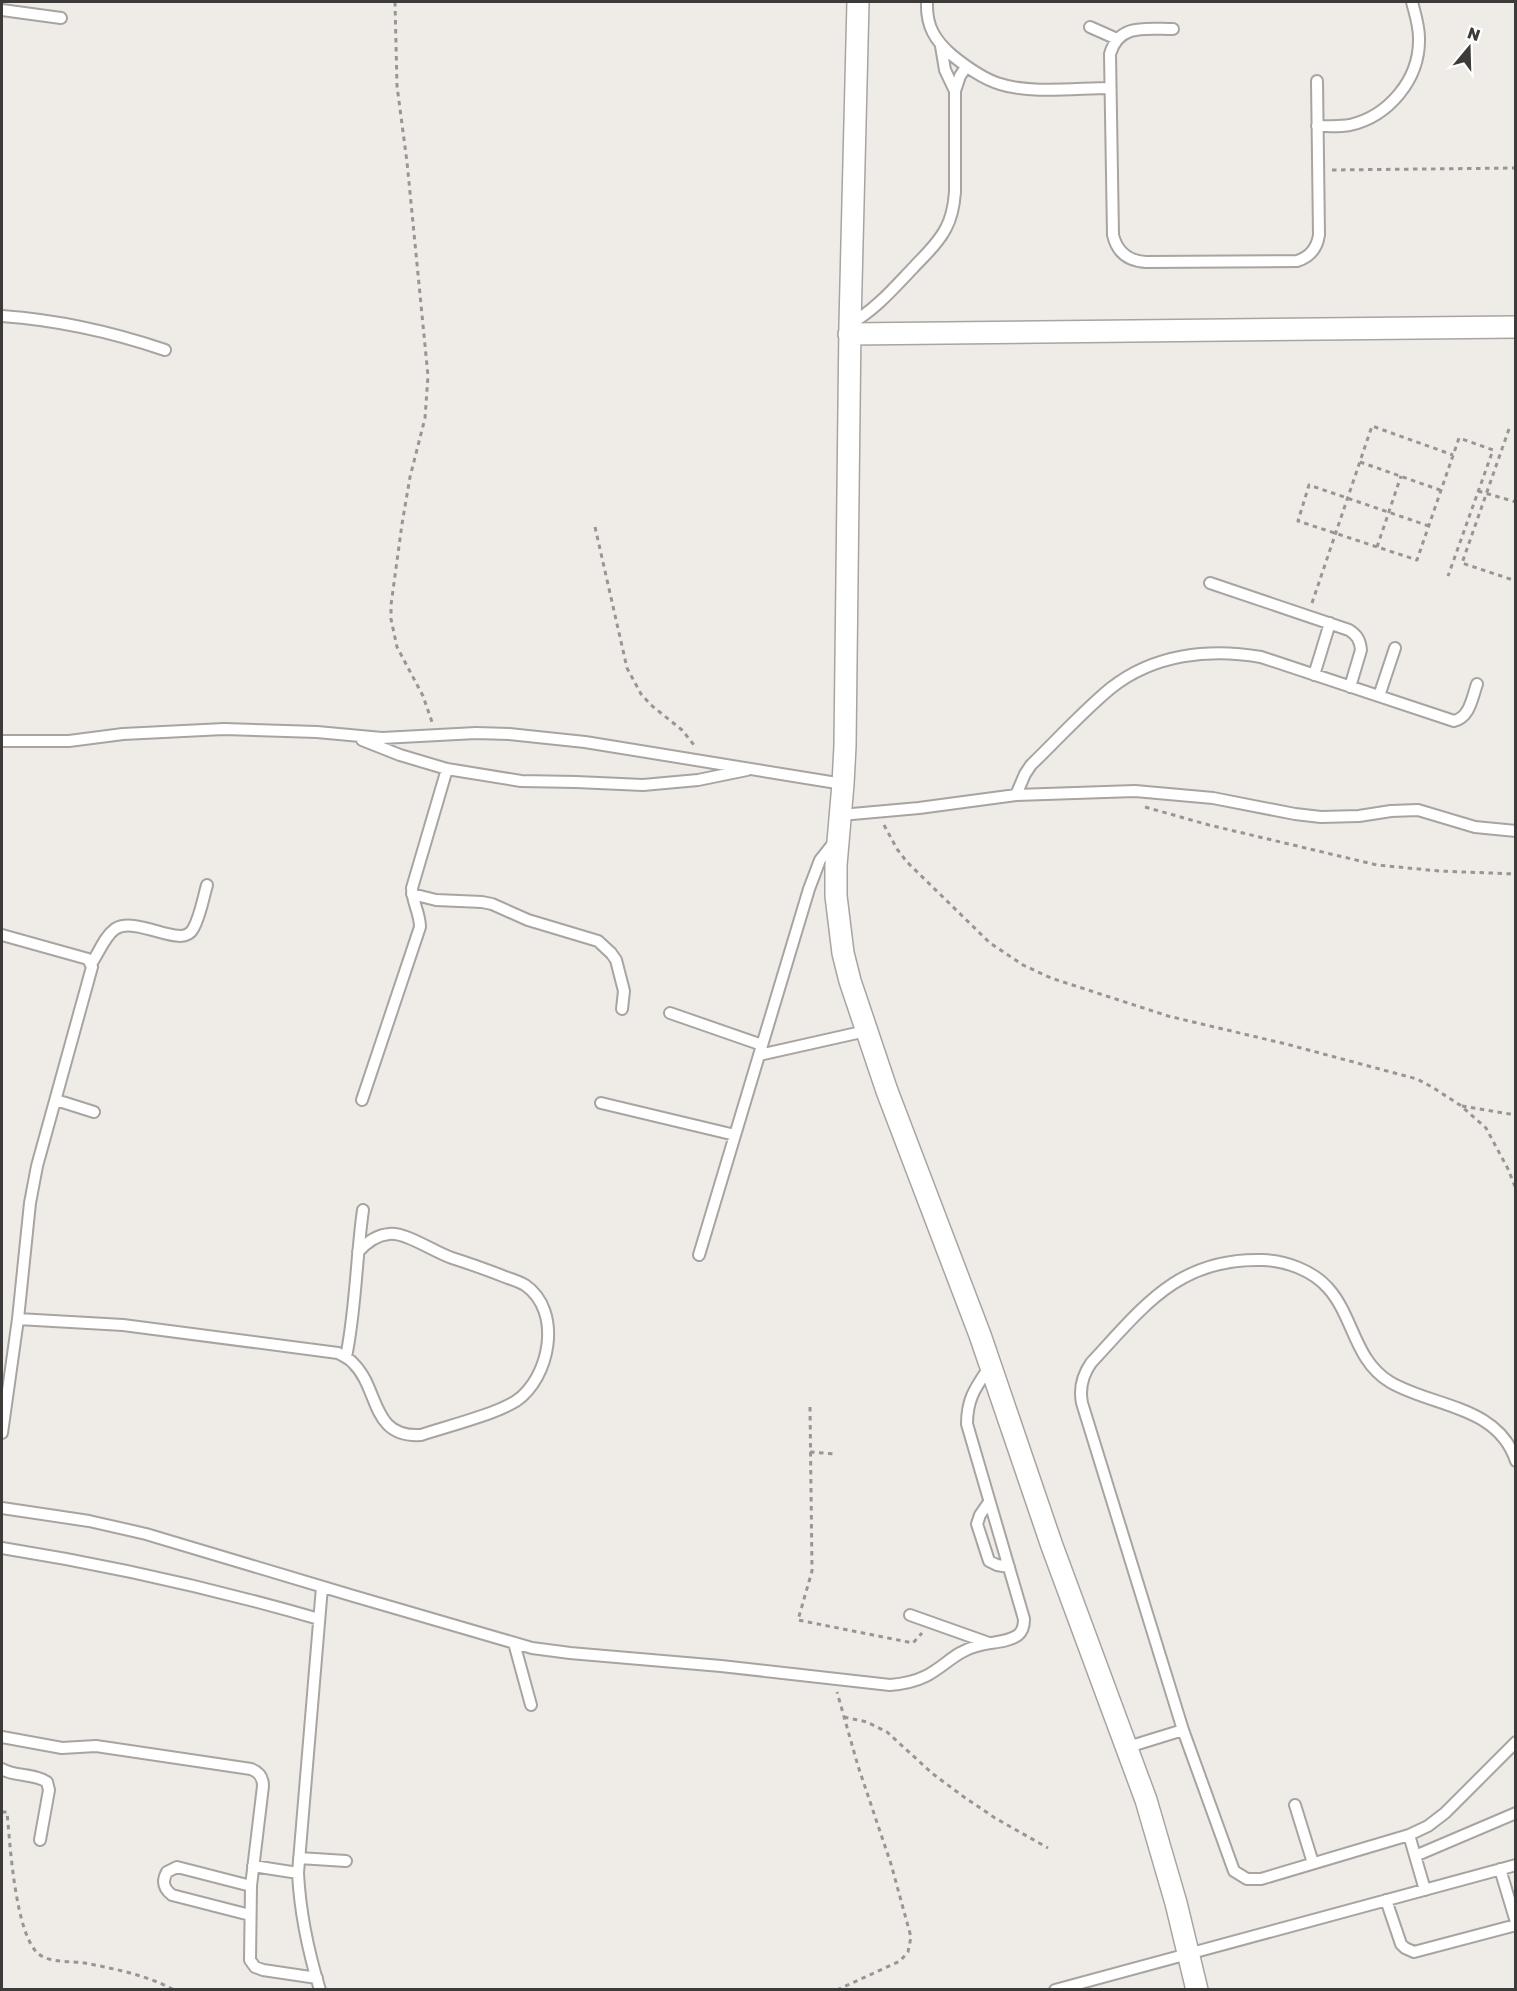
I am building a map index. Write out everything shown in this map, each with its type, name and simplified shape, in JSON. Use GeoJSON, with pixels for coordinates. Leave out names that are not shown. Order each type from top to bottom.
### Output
{"type":"FeatureCollection","features":[{"type":"Feature","properties":{"kind":"street"},"geometry":{"type":"LineString","coordinates":[[858,2],[849,329],[843,784],[836,865],[839,925],[849,981],[866,1032],[990,1366],[1052,1546],[1128,1747],[1161,1852],[1197,1989]]}},
{"type":"Feature","properties":{"kind":"street"},"geometry":{"type":"LineString","coordinates":[[849,329],[1515,327]]}},
{"type":"Feature","properties":{"kind":"lane"},"geometry":{"type":"LineString","coordinates":[[927,2],[927,20],[941,46],[966,67],[990,81],[1016,88],[1110,88]]}},
{"type":"Feature","properties":{"kind":"lane"},"geometry":{"type":"LineString","coordinates":[[1317,126],[1360,122],[1384,109],[1402,90],[1410,79],[1418,53],[1418,26],[1412,2]]}},
{"type":"Feature","properties":{"kind":"lane"},"geometry":{"type":"LineString","coordinates":[[2,9],[61,18]]}},
{"type":"Feature","properties":{"kind":"lane"},"geometry":{"type":"LineString","coordinates":[[1090,27],[1117,39]]}},
{"type":"Feature","properties":{"kind":"lane"},"geometry":{"type":"LineString","coordinates":[[1173,29],[1131,30],[1117,39],[1110,54],[1113,235],[1119,249],[1131,259],[1146,262],[1297,261],[1312,252],[1318,241],[1317,81]]}},
{"type":"Feature","properties":{"kind":"lane"},"geometry":{"type":"LineString","coordinates":[[941,46],[945,70],[955,91]]}},
{"type":"Feature","properties":{"kind":"lane"},"geometry":{"type":"LineString","coordinates":[[849,329],[877,306],[934,246],[947,226],[955,192],[955,91],[957,81],[966,67]]}},
{"type":"Feature","properties":{"kind":"lane"},"geometry":{"type":"LineString","coordinates":[[2,316],[91,328],[129,337],[165,350]]}},
{"type":"Feature","properties":{"kind":"lane"},"geometry":{"type":"LineString","coordinates":[[1210,583],[1354,633],[1361,644],[1350,687]]}},
{"type":"Feature","properties":{"kind":"lane"},"geometry":{"type":"LineString","coordinates":[[1314,675],[1330,623]]}},
{"type":"Feature","properties":{"kind":"lane"},"geometry":{"type":"LineString","coordinates":[[1378,696],[1395,648]]}},
{"type":"Feature","properties":{"kind":"lane"},"geometry":{"type":"LineString","coordinates":[[1016,795],[1031,765],[1112,688],[1158,663],[1182,656],[1208,652],[1234,652],[1261,657],[1454,721],[1460,720],[1467,712],[1477,684]]}},
{"type":"Feature","properties":{"kind":"lane"},"geometry":{"type":"LineString","coordinates":[[2,741],[69,741],[123,734],[224,729],[317,732],[382,738],[476,733],[547,737],[843,784]]}},
{"type":"Feature","properties":{"kind":"lane"},"geometry":{"type":"LineString","coordinates":[[354,737],[400,755],[447,769],[521,782],[576,782],[624,786],[670,784],[752,768]]}},
{"type":"Feature","properties":{"kind":"lane"},"geometry":{"type":"LineString","coordinates":[[362,1100],[420,927],[419,915],[412,894],[447,769]]}},
{"type":"Feature","properties":{"kind":"lane"},"geometry":{"type":"LineString","coordinates":[[699,1255],[814,874],[840,826],[880,812],[1016,795],[1135,791],[1174,793],[1232,801],[1321,817],[1418,810],[1469,825],[1515,831]]}},
{"type":"Feature","properties":{"kind":"lane"},"geometry":{"type":"LineString","coordinates":[[91,964],[110,934],[122,926],[137,926],[180,937],[189,934],[194,927],[207,885]]}},
{"type":"Feature","properties":{"kind":"lane"},"geometry":{"type":"LineString","coordinates":[[412,894],[436,900],[492,904],[528,920],[598,941],[616,960],[624,990],[622,1010]]}},
{"type":"Feature","properties":{"kind":"lane"},"geometry":{"type":"LineString","coordinates":[[2,935],[88,959],[91,964],[37,1166],[30,1203],[18,1319],[2,1433]]}},
{"type":"Feature","properties":{"kind":"lane"},"geometry":{"type":"LineString","coordinates":[[670,1013],[761,1050],[866,1032]]}},
{"type":"Feature","properties":{"kind":"lane"},"geometry":{"type":"LineString","coordinates":[[56,1100],[94,1112]]}},
{"type":"Feature","properties":{"kind":"lane"},"geometry":{"type":"LineString","coordinates":[[601,1103],[735,1135]]}},
{"type":"Feature","properties":{"kind":"lane"},"geometry":{"type":"LineString","coordinates":[[346,1357],[354,1317],[363,1210]]}},
{"type":"Feature","properties":{"kind":"lane"},"geometry":{"type":"LineString","coordinates":[[18,1319],[175,1331],[338,1353],[346,1357],[359,1371],[381,1417],[387,1424],[403,1434],[412,1436],[422,1435],[496,1410],[517,1400],[533,1384],[541,1372],[547,1346],[548,1326],[546,1316],[537,1299],[525,1285],[447,1256],[398,1234],[381,1235],[358,1252]]}},
{"type":"Feature","properties":{"kind":"lane"},"geometry":{"type":"LineString","coordinates":[[1515,1461],[1501,1435],[1481,1419],[1392,1383],[1374,1370],[1361,1352],[1337,1301],[1328,1288],[1302,1270],[1271,1260],[1230,1261],[1200,1268],[1173,1282],[1091,1363],[1083,1378],[1080,1395],[1183,1730],[1234,1871],[1240,1876],[1254,1880],[1409,1835],[1428,1826],[1445,1813],[1515,1742]]}},
{"type":"Feature","properties":{"kind":"lane"},"geometry":{"type":"LineString","coordinates":[[2,1508],[89,1521],[146,1534],[514,1643],[570,1653],[890,1685],[902,1684],[926,1676],[966,1649],[1014,1637],[1023,1630],[1024,1619],[967,1424],[972,1392],[990,1366]]}},
{"type":"Feature","properties":{"kind":"lane"},"geometry":{"type":"LineString","coordinates":[[989,1502],[980,1515],[978,1528],[989,1562],[1008,1567]]}},
{"type":"Feature","properties":{"kind":"lane"},"geometry":{"type":"LineString","coordinates":[[2,1548],[156,1576],[319,1619]]}},
{"type":"Feature","properties":{"kind":"lane"},"geometry":{"type":"LineString","coordinates":[[320,1989],[302,1919],[298,1873],[321,1587]]}},
{"type":"Feature","properties":{"kind":"lane"},"geometry":{"type":"LineString","coordinates":[[910,1615],[989,1643]]}},
{"type":"Feature","properties":{"kind":"lane"},"geometry":{"type":"LineString","coordinates":[[514,1643],[531,1705]]}},
{"type":"Feature","properties":{"kind":"lane"},"geometry":{"type":"LineString","coordinates":[[1128,1747],[1183,1730]]}},
{"type":"Feature","properties":{"kind":"lane"},"geometry":{"type":"LineString","coordinates":[[2,1737],[62,1748],[96,1746],[259,1773],[263,1781],[251,1886],[249,1955],[255,1967],[263,1970],[316,1978]]}},
{"type":"Feature","properties":{"kind":"lane"},"geometry":{"type":"LineString","coordinates":[[2,1769],[14,1774],[40,1778],[47,1782],[49,1790],[40,1840]]}},
{"type":"Feature","properties":{"kind":"lane"},"geometry":{"type":"LineString","coordinates":[[1295,1805],[1313,1863]]}},
{"type":"Feature","properties":{"kind":"lane"},"geometry":{"type":"LineString","coordinates":[[1415,1856],[1515,1813]]}},
{"type":"Feature","properties":{"kind":"lane"},"geometry":{"type":"LineString","coordinates":[[1409,1835],[1425,1890]]}},
{"type":"Feature","properties":{"kind":"lane"},"geometry":{"type":"LineString","coordinates":[[299,1858],[346,1861]]}},
{"type":"Feature","properties":{"kind":"lane"},"geometry":{"type":"LineString","coordinates":[[1055,1989],[1515,1864]]}},
{"type":"Feature","properties":{"kind":"lane"},"geometry":{"type":"LineString","coordinates":[[253,1866],[298,1873]]}},
{"type":"Feature","properties":{"kind":"lane"},"geometry":{"type":"LineString","coordinates":[[250,1915],[172,1895],[164,1887],[163,1882],[167,1872],[177,1867],[251,1886]]}},
{"type":"Feature","properties":{"kind":"lane"},"geometry":{"type":"LineString","coordinates":[[1386,1900],[1401,1944],[1414,1952],[1515,1923],[1500,1869]]}},
{"type":"Feature","properties":{"kind":"path"},"geometry":{"type":"LineString","coordinates":[[395,2],[397,86],[407,162],[428,376],[424,418],[404,512],[391,619],[397,647],[423,696],[436,735]]}},
{"type":"Feature","properties":{"kind":"path"},"geometry":{"type":"LineString","coordinates":[[1318,170],[1515,168]]}},
{"type":"Feature","properties":{"kind":"path"},"geometry":{"type":"LineString","coordinates":[[1307,616],[1372,426],[1454,455]]}},
{"type":"Feature","properties":{"kind":"path"},"geometry":{"type":"LineString","coordinates":[[1509,429],[1462,563],[1515,581]]}},
{"type":"Feature","properties":{"kind":"path"},"geometry":{"type":"LineString","coordinates":[[1429,526],[1309,485],[1298,521],[1417,560],[1429,526],[1441,490],[1454,455],[1459,438],[1493,450],[1448,576]]}},
{"type":"Feature","properties":{"kind":"path"},"geometry":{"type":"LineString","coordinates":[[1360,462],[1441,490]]}},
{"type":"Feature","properties":{"kind":"path"},"geometry":{"type":"LineString","coordinates":[[1377,547],[1401,476]]}},
{"type":"Feature","properties":{"kind":"path"},"geometry":{"type":"LineString","coordinates":[[1478,490],[1515,502]]}},
{"type":"Feature","properties":{"kind":"path"},"geometry":{"type":"LineString","coordinates":[[595,527],[622,654],[633,681],[651,705],[682,730],[703,760]]}},
{"type":"Feature","properties":{"kind":"path"},"geometry":{"type":"LineString","coordinates":[[1143,807],[1377,865],[1439,871],[1515,874]]}},
{"type":"Feature","properties":{"kind":"path"},"geometry":{"type":"LineString","coordinates":[[880,812],[890,837],[907,862],[990,943],[1023,965],[1061,981],[1168,1016],[1417,1079],[1447,1095],[1486,1128],[1508,1169],[1515,1189]]}},
{"type":"Feature","properties":{"kind":"path"},"geometry":{"type":"LineString","coordinates":[[1461,1105],[1515,1115]]}},
{"type":"Feature","properties":{"kind":"path"},"geometry":{"type":"LineString","coordinates":[[810,1407],[812,1571],[798,1620],[913,1643],[931,1623]]}},
{"type":"Feature","properties":{"kind":"path"},"geometry":{"type":"LineString","coordinates":[[810,1452],[836,1454]]}},
{"type":"Feature","properties":{"kind":"path"},"geometry":{"type":"LineString","coordinates":[[833,1678],[858,1766],[891,1864],[911,1937],[908,1952],[900,1961],[837,1989]]}},
{"type":"Feature","properties":{"kind":"path"},"geometry":{"type":"LineString","coordinates":[[844,1717],[867,1722],[887,1732],[933,1774],[964,1797],[995,1818],[1048,1848]]}},
{"type":"Feature","properties":{"kind":"path"},"geometry":{"type":"LineString","coordinates":[[2,1812],[7,1812],[18,1906],[35,1951],[46,1958],[82,1962],[120,1971],[174,1989]]}}]}
